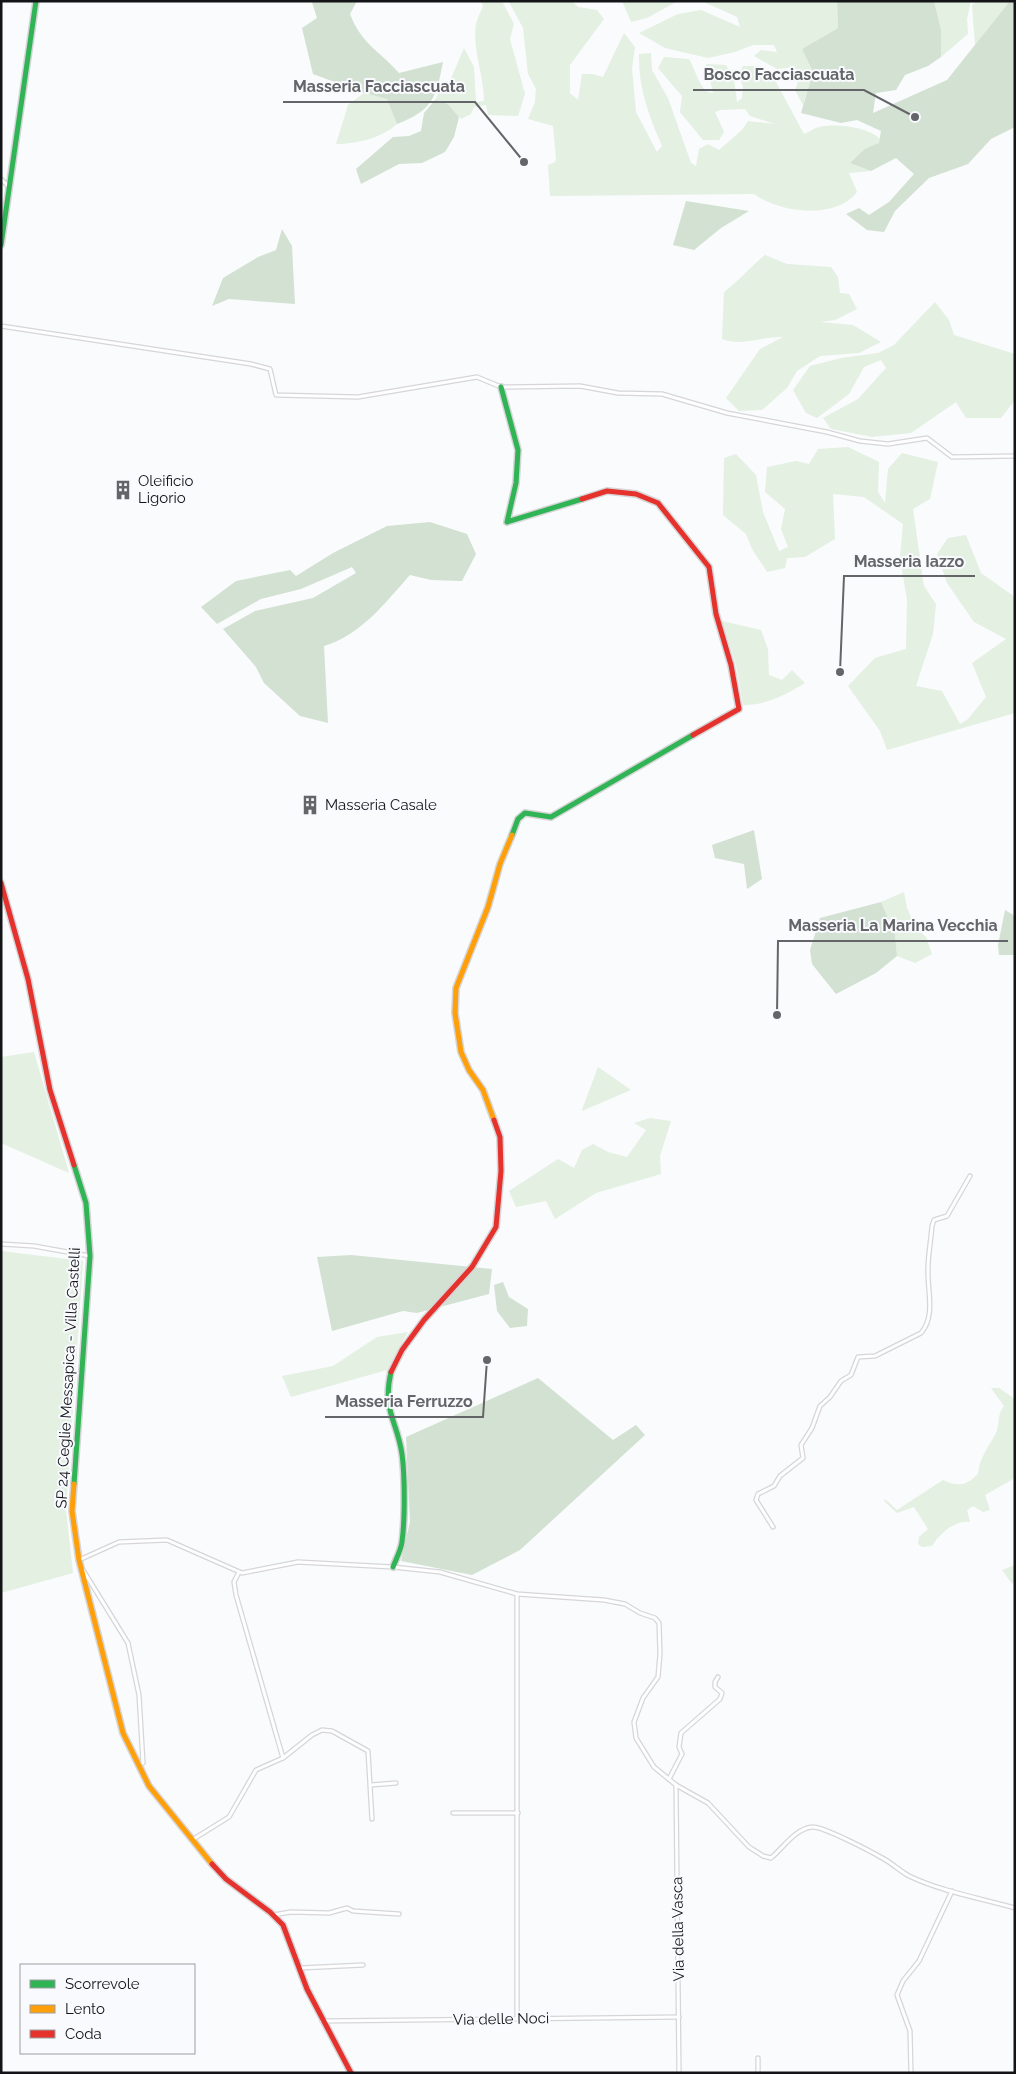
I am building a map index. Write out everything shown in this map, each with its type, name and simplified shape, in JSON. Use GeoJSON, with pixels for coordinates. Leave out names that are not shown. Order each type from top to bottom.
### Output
{"type":"FeatureCollection","features":[{"type":"Feature","properties":{"kind":"street"},"geometry":{"type":"LineString","coordinates":[[1,245],[36,1]]}},
{"type":"Feature","properties":{"kind":"street"},"geometry":{"type":"LineString","coordinates":[[1,179],[9,187]]}},
{"type":"Feature","properties":{"kind":"street"},"geometry":{"type":"LineString","coordinates":[[1,319],[1,326],[251,364],[270,370],[276,395],[358,397],[477,377],[501,387],[580,386],[618,393],[662,394],[727,413],[827,432],[860,441],[888,444],[927,438],[952,457],[1015,456]]}},
{"type":"Feature","properties":{"kind":"street"},"geometry":{"type":"LineString","coordinates":[[393,1567],[402,1543],[404,1491],[402,1454],[388,1407],[388,1387],[393,1366],[402,1350],[439,1301],[472,1267],[496,1227],[502,1171],[500,1137],[483,1090],[469,1070],[462,1052],[456,1013],[456,988],[488,907],[500,864],[518,819],[525,813],[551,817],[739,709],[731,665],[716,614],[710,567],[658,503],[636,494],[607,490],[507,522],[516,483],[518,450],[501,387]]}},
{"type":"Feature","properties":{"kind":"street","name":"SP 24 Ceglie Messapica - Villa Castelli"},"geometry":{"type":"LineString","coordinates":[[1,882],[28,979],[50,1090],[86,1203],[90,1256],[72,1511],[79,1563],[123,1733],[135,1761],[154,1793],[192,1840],[226,1879],[273,1915],[288,1934],[322,2021],[351,2073]]}},
{"type":"Feature","properties":{"kind":"street"},"geometry":{"type":"LineString","coordinates":[[773,1527],[756,1500],[758,1494],[774,1486],[780,1476],[803,1458],[801,1445],[812,1428],[820,1406],[830,1397],[841,1381],[851,1375],[858,1357],[875,1356],[920,1333],[925,1328],[930,1298],[928,1270],[932,1226],[934,1220],[947,1216],[970,1176]]}},
{"type":"Feature","properties":{"kind":"street"},"geometry":{"type":"LineString","coordinates":[[1,1244],[34,1246],[90,1256]]}},
{"type":"Feature","properties":{"kind":"street"},"geometry":{"type":"LineString","coordinates":[[143,1763],[139,1695],[128,1643],[79,1563],[120,1542],[167,1540],[239,1572],[298,1562],[393,1567],[440,1572],[517,1594],[604,1600],[626,1604],[640,1613],[655,1618],[659,1623],[660,1654],[658,1676],[643,1698],[634,1722],[636,1738],[654,1768],[676,1785],[708,1803],[749,1847],[763,1856],[771,1858],[799,1830],[814,1826],[832,1832],[884,1859],[909,1875],[952,1891],[1015,1908]]}},
{"type":"Feature","properties":{"kind":"street"},"geometry":{"type":"LineString","coordinates":[[239,1572],[234,1582],[236,1595],[283,1758]]}},
{"type":"Feature","properties":{"kind":"street"},"geometry":{"type":"LineString","coordinates":[[517,1594],[517,2019]]}},
{"type":"Feature","properties":{"kind":"street"},"geometry":{"type":"LineString","coordinates":[[669,1779],[682,1754],[679,1747],[681,1734],[720,1699],[722,1693],[715,1687],[715,1682],[718,1678]]}},
{"type":"Feature","properties":{"kind":"street"},"geometry":{"type":"LineString","coordinates":[[192,1840],[229,1817],[256,1770],[283,1758],[312,1735],[322,1730],[328,1730],[368,1751],[372,1818]]}},
{"type":"Feature","properties":{"kind":"street"},"geometry":{"type":"LineString","coordinates":[[135,1761],[142,1756]]}},
{"type":"Feature","properties":{"kind":"street"},"geometry":{"type":"LineString","coordinates":[[371,1785],[396,1783]]}},
{"type":"Feature","properties":{"kind":"street","name":"Via della Vasca"},"geometry":{"type":"LineString","coordinates":[[676,1785],[679,2073]]}},
{"type":"Feature","properties":{"kind":"street"},"geometry":{"type":"LineString","coordinates":[[453,1813],[518,1813]]}},
{"type":"Feature","properties":{"kind":"street"},"geometry":{"type":"LineString","coordinates":[[911,2073],[910,2032],[897,1995],[904,1981],[920,1961],[952,1891]]}},
{"type":"Feature","properties":{"kind":"street"},"geometry":{"type":"LineString","coordinates":[[273,1915],[291,1912],[329,1913],[346,1908],[353,1911],[399,1914]]}},
{"type":"Feature","properties":{"kind":"street"},"geometry":{"type":"LineString","coordinates":[[300,1968],[363,1965]]}},
{"type":"Feature","properties":{"kind":"street","name":"Via delle Noci"},"geometry":{"type":"LineString","coordinates":[[322,2021],[679,2017]]}},
{"type":"Feature","properties":{"kind":"street"},"geometry":{"type":"LineString","coordinates":[[758,2058],[758,2073]]}},
{"type":"Feature","properties":{"kind":"green space"},"geometry":{"type":"Polygon","coordinates":[[[357,1],[350,14],[360,33],[399,73],[443,62],[435,94],[426,108],[397,124],[387,99],[364,93],[313,74],[302,28],[317,18],[312,2],[357,1]]]}},
{"type":"Feature","properties":{"kind":"green space"},"geometry":{"type":"Polygon","coordinates":[[[481,1],[502,1],[514,24],[510,39],[525,94],[518,116],[488,115],[486,105],[474,107],[471,114],[461,119],[448,104],[435,100],[441,88],[450,81],[464,48],[474,67],[476,102],[484,101],[475,33],[483,6],[481,1]]]}},
{"type":"Feature","properties":{"kind":"green space"},"geometry":{"type":"Polygon","coordinates":[[[572,1],[578,7],[597,10],[604,19],[570,65],[570,93],[578,100],[582,74],[593,74],[603,77],[624,33],[635,47],[632,68],[636,112],[657,152],[662,146],[642,90],[639,54],[651,53],[652,70],[668,98],[691,163],[696,166],[699,149],[708,144],[719,150],[742,130],[748,121],[775,124],[750,116],[745,109],[720,110],[715,112],[724,132],[719,140],[703,140],[680,112],[682,96],[658,68],[664,57],[689,59],[702,85],[709,92],[713,93],[706,64],[726,65],[734,80],[737,102],[742,98],[743,87],[739,75],[743,66],[756,66],[770,71],[804,134],[815,128],[834,125],[860,129],[880,139],[879,143],[850,163],[871,171],[849,173],[857,192],[848,201],[836,207],[822,210],[807,211],[778,206],[754,194],[550,196],[548,165],[555,162],[556,159],[553,126],[528,119],[535,102],[536,89],[528,74],[523,28],[509,2],[572,1]]]}},
{"type":"Feature","properties":{"kind":"green space"},"geometry":{"type":"Polygon","coordinates":[[[622,1],[837,1],[838,28],[802,49],[813,72],[803,105],[795,90],[799,79],[795,67],[777,69],[754,56],[761,50],[777,52],[774,45],[753,45],[735,52],[708,58],[665,48],[639,33],[678,14],[701,10],[740,27],[737,17],[704,2],[676,2],[647,18],[631,22],[622,1]]]}},
{"type":"Feature","properties":{"kind":"green space"},"geometry":{"type":"Polygon","coordinates":[[[837,1],[934,1],[941,30],[941,57],[928,66],[905,75],[896,90],[876,93],[873,113],[947,80],[1010,1],[1015,1],[1015,127],[991,139],[968,164],[929,178],[895,211],[884,232],[867,230],[846,214],[859,208],[869,215],[889,202],[914,174],[896,158],[871,171],[850,163],[865,149],[879,143],[881,131],[857,120],[841,123],[801,113],[813,72],[802,49],[838,28],[837,1]]]}},
{"type":"Feature","properties":{"kind":"green space"},"geometry":{"type":"Polygon","coordinates":[[[934,1],[971,1],[967,19],[968,34],[941,57],[941,30],[934,1]]]}},
{"type":"Feature","properties":{"kind":"green space"},"geometry":{"type":"Polygon","coordinates":[[[976,1],[1010,1],[975,45],[972,5],[976,1]]]}},
{"type":"Feature","properties":{"kind":"green space"},"geometry":{"type":"Polygon","coordinates":[[[364,93],[387,99],[397,124],[384,133],[369,139],[353,143],[336,144],[348,105],[364,93]]]}},
{"type":"Feature","properties":{"kind":"green space"},"geometry":{"type":"Polygon","coordinates":[[[435,100],[448,104],[459,117],[454,137],[445,152],[422,163],[399,164],[361,184],[356,169],[393,137],[409,136],[421,131],[424,113],[435,100]]]}},
{"type":"Feature","properties":{"kind":"green space"},"geometry":{"type":"Polygon","coordinates":[[[686,201],[749,211],[721,228],[694,250],[673,245],[686,201]]]}},
{"type":"Feature","properties":{"kind":"green space"},"geometry":{"type":"Polygon","coordinates":[[[282,229],[292,246],[295,304],[229,299],[212,306],[223,278],[258,257],[276,250],[282,229]]]}},
{"type":"Feature","properties":{"kind":"green space"},"geometry":{"type":"Polygon","coordinates":[[[765,255],[787,264],[831,267],[838,277],[840,293],[849,294],[857,309],[835,320],[820,322],[853,325],[881,342],[859,353],[820,356],[797,371],[787,388],[762,410],[739,411],[726,398],[760,349],[783,337],[745,342],[722,339],[724,292],[765,255]]]}},
{"type":"Feature","properties":{"kind":"green space"},"geometry":{"type":"Polygon","coordinates":[[[935,302],[949,320],[954,335],[1015,354],[1015,400],[1001,418],[966,418],[956,402],[911,433],[872,437],[831,429],[823,418],[858,399],[886,368],[881,360],[864,367],[849,394],[817,418],[806,413],[793,390],[810,366],[841,358],[878,353],[894,345],[935,302]]]}},
{"type":"Feature","properties":{"kind":"green space"},"geometry":{"type":"Polygon","coordinates":[[[848,447],[879,462],[878,492],[885,503],[888,469],[902,453],[938,462],[930,499],[913,509],[924,586],[936,604],[933,634],[916,686],[942,691],[960,724],[968,719],[986,697],[972,663],[1006,639],[974,622],[947,583],[937,554],[948,538],[966,535],[981,573],[1015,597],[1015,713],[887,750],[880,731],[848,686],[875,658],[906,649],[907,600],[900,558],[903,524],[864,497],[833,494],[835,539],[805,557],[787,558],[785,568],[767,572],[752,549],[746,534],[723,515],[724,458],[736,454],[756,475],[763,512],[779,551],[788,547],[781,529],[785,509],[765,492],[767,467],[796,461],[809,464],[818,449],[848,447]]]}},
{"type":"Feature","properties":{"kind":"green space"},"geometry":{"type":"Polygon","coordinates":[[[430,522],[467,534],[476,554],[462,581],[431,580],[410,575],[372,617],[350,634],[324,646],[328,723],[300,716],[264,683],[256,667],[223,629],[255,611],[313,598],[356,573],[352,567],[301,589],[261,599],[217,624],[201,607],[236,581],[290,570],[296,576],[333,553],[387,526],[430,522]]]}},
{"type":"Feature","properties":{"kind":"green space"},"geometry":{"type":"Polygon","coordinates":[[[722,621],[761,630],[768,649],[769,675],[782,680],[792,670],[805,683],[783,695],[759,704],[743,705],[736,665],[722,621]]]}},
{"type":"Feature","properties":{"kind":"green space"},"geometry":{"type":"Polygon","coordinates":[[[754,830],[762,879],[747,889],[744,864],[715,858],[712,845],[754,830]]]}},
{"type":"Feature","properties":{"kind":"green space"},"geometry":{"type":"Polygon","coordinates":[[[904,892],[907,908],[916,928],[926,937],[932,954],[915,963],[897,956],[895,935],[881,902],[904,892]]]}},
{"type":"Feature","properties":{"kind":"green space"},"geometry":{"type":"Polygon","coordinates":[[[881,902],[895,935],[897,956],[876,973],[836,994],[812,964],[810,950],[820,918],[881,902]]]}},
{"type":"Feature","properties":{"kind":"green space"},"geometry":{"type":"Polygon","coordinates":[[[1005,910],[1015,916],[1015,955],[999,955],[998,945],[1005,910]]]}},
{"type":"Feature","properties":{"kind":"green space"},"geometry":{"type":"Polygon","coordinates":[[[34,1052],[69,1173],[1,1143],[1,1057],[34,1052]]]}},
{"type":"Feature","properties":{"kind":"green space"},"geometry":{"type":"Polygon","coordinates":[[[598,1067],[631,1090],[582,1111],[582,1110],[598,1067]]]}},
{"type":"Feature","properties":{"kind":"green space"},"geometry":{"type":"Polygon","coordinates":[[[650,1118],[671,1121],[660,1156],[661,1174],[596,1193],[555,1219],[546,1201],[516,1207],[509,1191],[558,1159],[574,1168],[582,1150],[593,1144],[608,1152],[627,1157],[646,1130],[634,1123],[650,1118]]]}},
{"type":"Feature","properties":{"kind":"green space"},"geometry":{"type":"Polygon","coordinates":[[[1,1251],[83,1261],[66,1510],[73,1573],[1,1593],[1,1251]]]}},
{"type":"Feature","properties":{"kind":"green space"},"geometry":{"type":"Polygon","coordinates":[[[351,1255],[492,1269],[489,1294],[417,1313],[403,1311],[332,1331],[317,1257],[351,1255]]]}},
{"type":"Feature","properties":{"kind":"green space"},"geometry":{"type":"Polygon","coordinates":[[[503,1282],[509,1297],[528,1309],[527,1326],[510,1328],[497,1311],[494,1285],[503,1282]]]}},
{"type":"Feature","properties":{"kind":"green space"},"geometry":{"type":"Polygon","coordinates":[[[408,1332],[387,1370],[291,1397],[282,1376],[333,1366],[377,1337],[408,1332]]]}},
{"type":"Feature","properties":{"kind":"green space"},"geometry":{"type":"Polygon","coordinates":[[[538,1378],[613,1440],[636,1425],[645,1435],[520,1550],[472,1575],[401,1561],[410,1522],[406,1437],[538,1378]]]}},
{"type":"Feature","properties":{"kind":"green space"},"geometry":{"type":"Polygon","coordinates":[[[991,1388],[999,1388],[1015,1399],[1015,1478],[985,1495],[990,1510],[983,1512],[973,1506],[967,1510],[970,1522],[953,1525],[939,1536],[932,1546],[922,1547],[918,1544],[919,1537],[928,1529],[914,1507],[897,1513],[884,1501],[885,1499],[897,1510],[943,1480],[953,1484],[962,1484],[970,1481],[978,1474],[982,1458],[997,1431],[1000,1413],[1004,1406],[991,1388]]]}},
{"type":"Feature","properties":{"kind":"green space"},"geometry":{"type":"Polygon","coordinates":[[[1015,1565],[1015,1580],[1012,1584],[1002,1570],[1015,1565]]]}},
{"type":"Feature","properties":{"kind":"traffic: fast"},"geometry":{"type":"LineString","coordinates":[[1,245],[36,1]]}},
{"type":"Feature","properties":{"kind":"traffic: fast"},"geometry":{"type":"LineString","coordinates":[[501,387],[518,450],[516,483],[507,522],[582,499]]}},
{"type":"Feature","properties":{"kind":"traffic: fast"},"geometry":{"type":"LineString","coordinates":[[512,835],[518,819],[525,813],[551,817],[693,735]]}},
{"type":"Feature","properties":{"kind":"traffic: fast"},"geometry":{"type":"LineString","coordinates":[[74,1165],[86,1203],[90,1256],[74,1484]]}},
{"type":"Feature","properties":{"kind":"traffic: fast"},"geometry":{"type":"LineString","coordinates":[[391,1372],[388,1396],[389,1406],[400,1442],[404,1474],[402,1542],[393,1567]]}},
{"type":"Feature","properties":{"kind":"traffic: slow"},"geometry":{"type":"LineString","coordinates":[[494,1120],[483,1090],[469,1070],[461,1052],[455,1013],[456,988],[488,907],[500,864],[512,835]]}},
{"type":"Feature","properties":{"kind":"traffic: slow"},"geometry":{"type":"LineString","coordinates":[[74,1484],[72,1511],[79,1560],[123,1733],[149,1786],[212,1864]]}},
{"type":"Feature","properties":{"kind":"traffic: jam"},"geometry":{"type":"LineString","coordinates":[[582,499],[607,491],[636,494],[658,503],[709,567],[716,614],[731,665],[739,709],[693,735]]}},
{"type":"Feature","properties":{"kind":"traffic: jam"},"geometry":{"type":"LineString","coordinates":[[1,883],[28,979],[50,1090],[74,1165]]}},
{"type":"Feature","properties":{"kind":"traffic: jam"},"geometry":{"type":"LineString","coordinates":[[391,1372],[402,1350],[424,1320],[472,1267],[496,1227],[501,1171],[500,1137],[494,1120]]}},
{"type":"Feature","properties":{"kind":"traffic: jam"},"geometry":{"type":"LineString","coordinates":[[212,1864],[226,1879],[270,1912],[283,1925],[307,1989],[351,2073]]}},
{"type":"Feature","properties":{"kind":"place","name":"Bosco Facciascuata"},"geometry":{"type":"Point","coordinates":[915,117]}},
{"type":"Feature","properties":{"kind":"place","name":"Masseria Facciascuata"},"geometry":{"type":"Point","coordinates":[524,162]}},
{"type":"Feature","properties":{"kind":"place","name":"Oleificio Ligorio"},"geometry":{"type":"Point","coordinates":[123,490]}},
{"type":"Feature","properties":{"kind":"place","name":"Masseria Iazzo"},"geometry":{"type":"Point","coordinates":[840,672]}},
{"type":"Feature","properties":{"kind":"place","name":"Masseria Casale"},"geometry":{"type":"Point","coordinates":[310,805]}},
{"type":"Feature","properties":{"kind":"place","name":"Masseria La Marina Vecchia"},"geometry":{"type":"Point","coordinates":[777,1015]}},
{"type":"Feature","properties":{"kind":"place","name":"Masseria Ferruzzo"},"geometry":{"type":"Point","coordinates":[487,1360]}}]}
